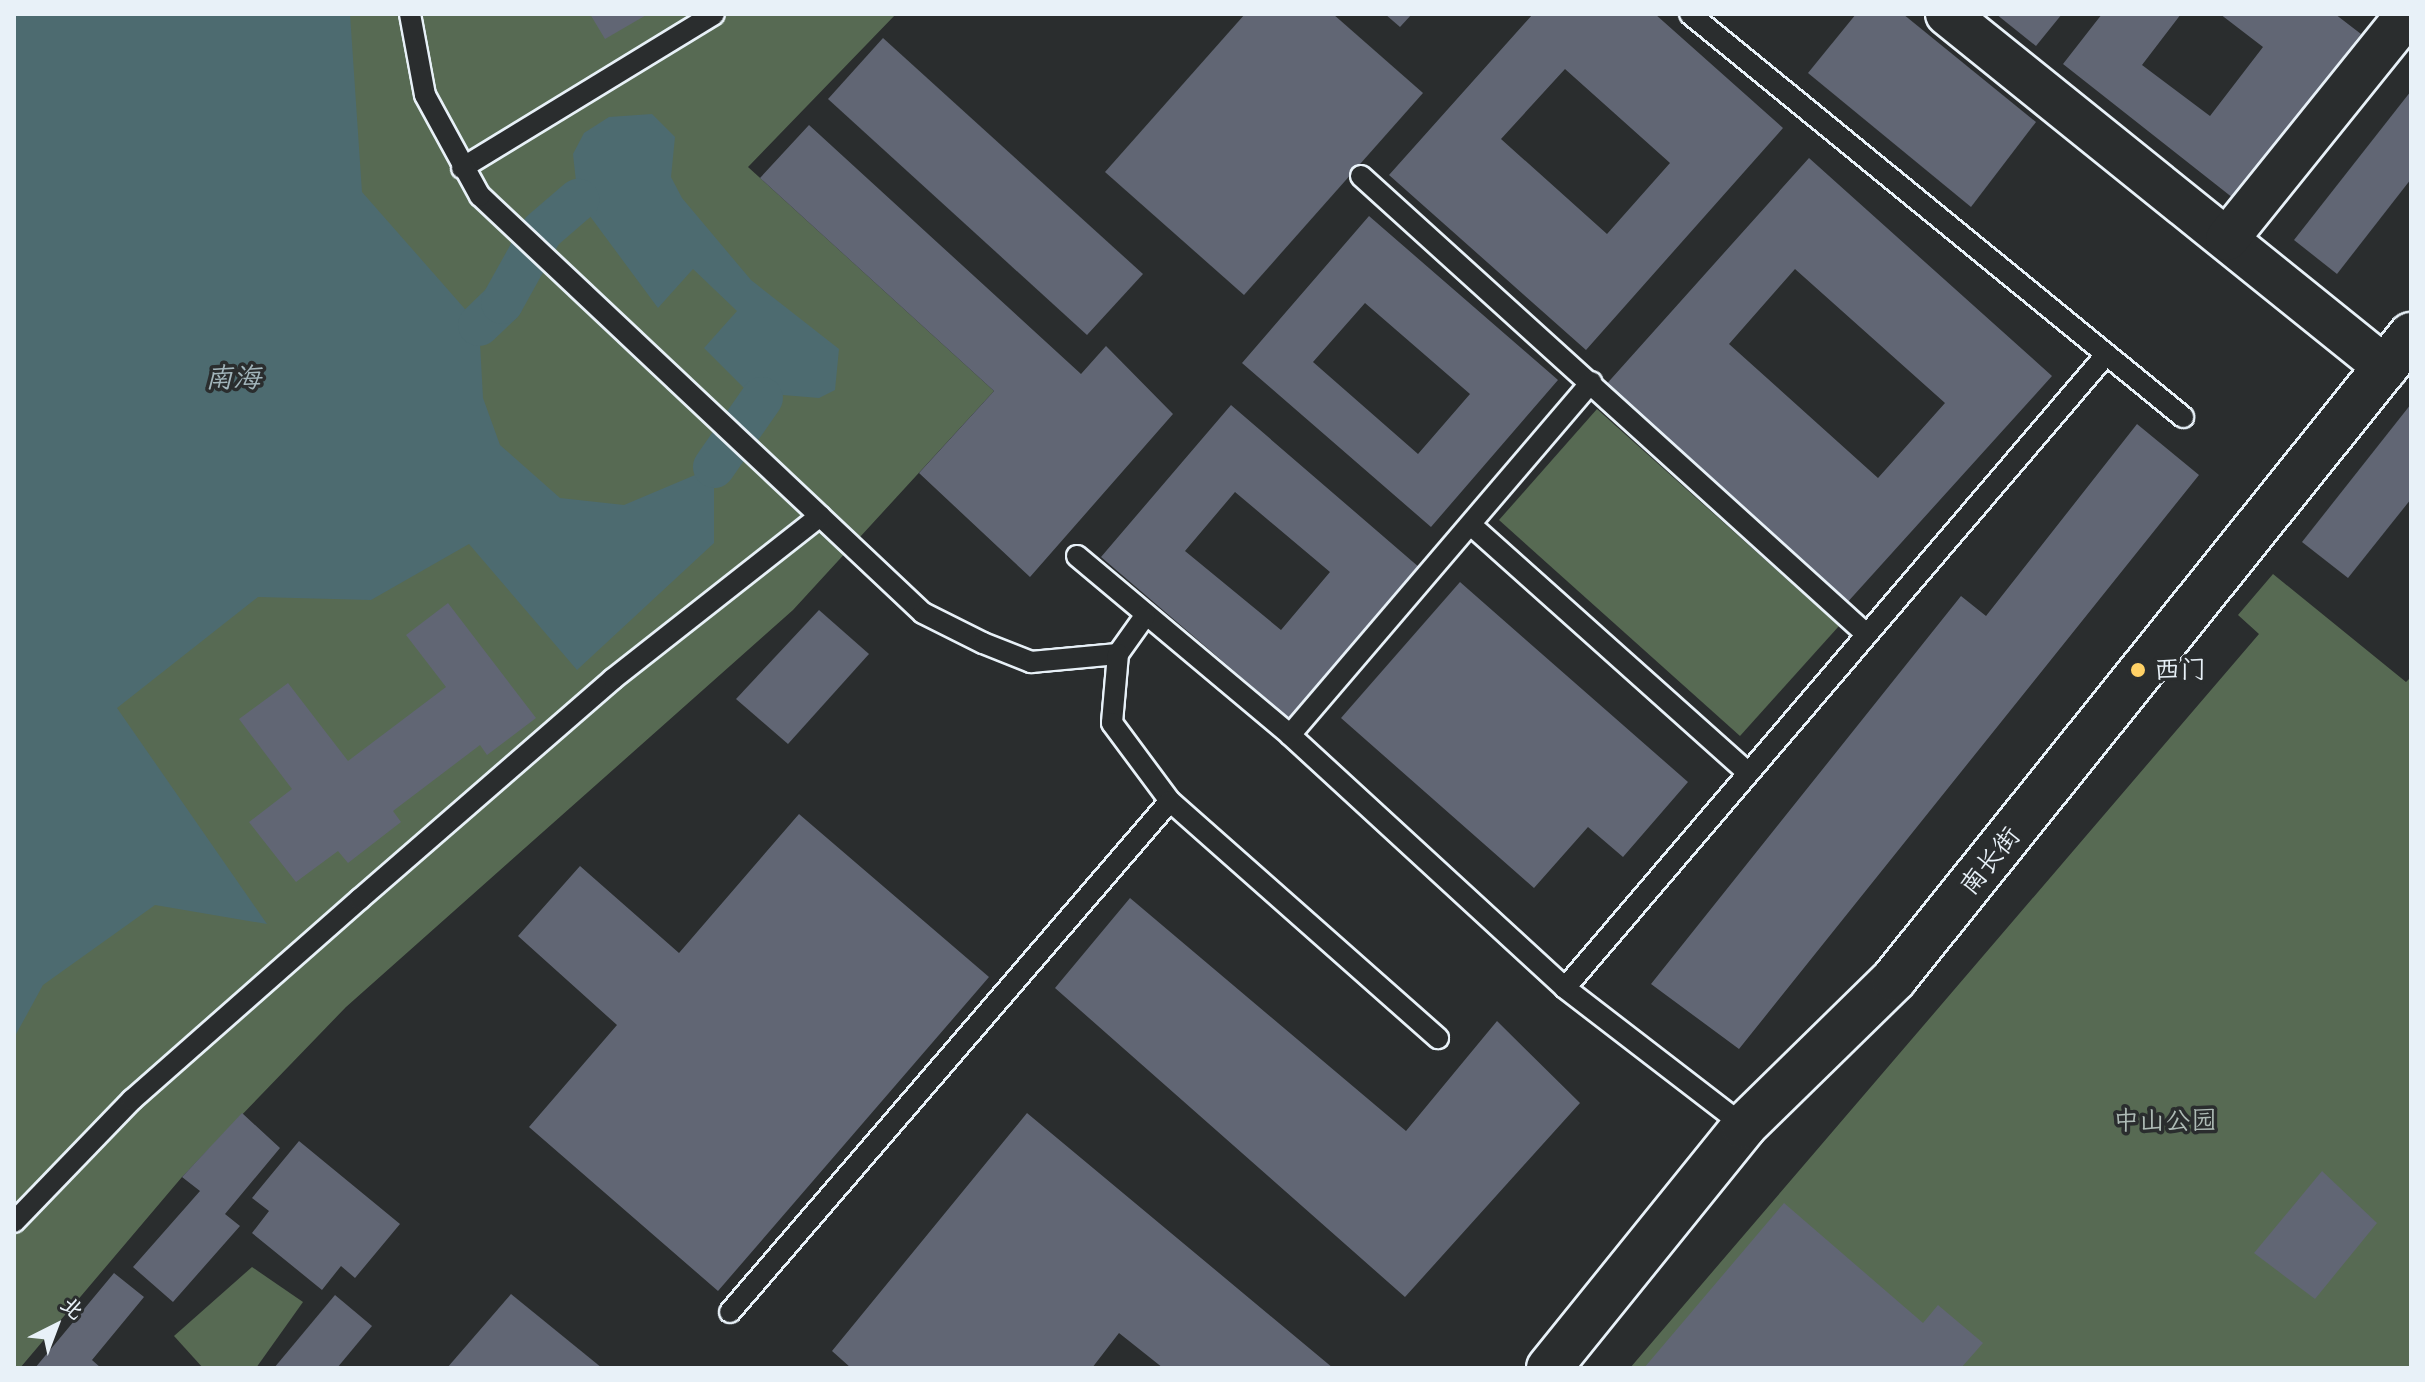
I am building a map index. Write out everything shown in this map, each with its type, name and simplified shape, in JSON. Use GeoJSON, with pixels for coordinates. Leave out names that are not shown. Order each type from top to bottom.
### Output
{"type":"FeatureCollection","features":[{"type":"Feature","properties":{"kind":"street"},"geometry":{"type":"LineString","coordinates":[[1947,14],[2227,239],[2398,351]]}},
{"type":"Feature","properties":{"kind":"street"},"geometry":{"type":"LineString","coordinates":[[2227,239],[2408,14]]}},
{"type":"Feature","properties":{"kind":"street","name":"南长街"},"geometry":{"type":"LineString","coordinates":[[1549,1368],[1744,1126],[1894,979],[2398,351]]}},
{"type":"Feature","properties":{"kind":"lane"},"geometry":{"type":"LineString","coordinates":[[410,14],[425,95],[462,168],[512,226],[923,613],[983,643],[1031,662],[1118,654]]}},
{"type":"Feature","properties":{"kind":"lane"},"geometry":{"type":"LineString","coordinates":[[462,168],[714,14]]}},
{"type":"Feature","properties":{"kind":"lane"},"geometry":{"type":"LineString","coordinates":[[1690,14],[2183,417]]}},
{"type":"Feature","properties":{"kind":"lane"},"geometry":{"type":"LineString","coordinates":[[1361,176],[1865,633]]}},
{"type":"Feature","properties":{"kind":"lane"},"geometry":{"type":"LineString","coordinates":[[1565,988],[1746,771],[2105,356]]}},
{"type":"Feature","properties":{"kind":"lane"},"geometry":{"type":"LineString","coordinates":[[1290,735],[1591,382]]}},
{"type":"Feature","properties":{"kind":"lane"},"geometry":{"type":"LineString","coordinates":[[14,1222],[132,1100],[360,899],[613,679],[820,516]]}},
{"type":"Feature","properties":{"kind":"lane"},"geometry":{"type":"LineString","coordinates":[[1471,525],[1746,771]]}},
{"type":"Feature","properties":{"kind":"lane"},"geometry":{"type":"LineString","coordinates":[[1077,556],[1290,735],[1565,988],[1744,1126]]}},
{"type":"Feature","properties":{"kind":"lane"},"geometry":{"type":"LineString","coordinates":[[1145,616],[1118,654],[1112,723],[1170,801],[1438,1038]]}},
{"type":"Feature","properties":{"kind":"lane"},"geometry":{"type":"LineString","coordinates":[[730,1312],[1170,801]]}},
{"type":"Feature","properties":{"kind":"green space"},"geometry":{"type":"Polygon","coordinates":[[[14,14],[896,14],[748,167],[994,391],[793,610],[346,1007],[182,1177],[20,1368],[14,1368],[14,14]]]}},
{"type":"Feature","properties":{"kind":"green space"},"geometry":{"type":"Polygon","coordinates":[[[1597,409],[1839,626],[1740,736],[1499,520],[1597,409]]]}},
{"type":"Feature","properties":{"kind":"green space","name":"中山公园"},"geometry":{"type":"Polygon","coordinates":[[[2273,574],[2406,682],[2411,677],[2411,1368],[1630,1368],[2259,634],[2238,615],[2273,574]]]}},
{"type":"Feature","properties":{"kind":"green space"},"geometry":{"type":"Polygon","coordinates":[[[252,1267],[303,1302],[256,1368],[203,1368],[174,1336],[252,1267]]]}},
{"type":"Feature","properties":{"kind":"water","name":"南海"},"geometry":{"type":"Polygon","coordinates":[[[14,14],[350,14],[362,192],[479,325],[483,398],[500,445],[560,498],[624,505],[714,467],[714,543],[577,670],[469,544],[371,600],[258,597],[117,708],[267,924],[155,905],[43,985],[14,1038],[14,14]]]}},
{"type":"Feature","properties":{"kind":"water"},"geometry":{"type":"Polygon","coordinates":[[[652,114],[675,137],[671,177],[682,198],[751,280],[839,349],[835,390],[819,398],[748,392],[704,348],[737,311],[693,269],[658,308],[578,200],[573,154],[584,133],[609,117],[652,114]]]}},
{"type":"Feature","properties":{"kind":"building"},"geometry":{"type":"Polygon","coordinates":[[[590,14],[648,14],[605,39],[590,14]]]}},
{"type":"Feature","properties":{"kind":"building"},"geometry":{"type":"Polygon","coordinates":[[[1245,14],[1333,14],[1423,93],[1244,295],[1105,172],[1245,14]]]}},
{"type":"Feature","properties":{"kind":"building"},"geometry":{"type":"Polygon","coordinates":[[[1385,14],[1412,14],[1400,27],[1385,14]]]}},
{"type":"Feature","properties":{"kind":"building"},"geometry":{"type":"Polygon","coordinates":[[[1533,14],[1655,14],[1783,128],[1586,350],[1389,175],[1533,14]],[[1565,69],[1501,139],[1607,234],[1670,163],[1565,69]]]}},
{"type":"Feature","properties":{"kind":"building"},"geometry":{"type":"Polygon","coordinates":[[[1856,14],[1903,14],[2036,122],[1971,207],[1808,73],[1856,14]]]}},
{"type":"Feature","properties":{"kind":"building"},"geometry":{"type":"Polygon","coordinates":[[[1996,14],[2062,14],[2036,46],[1996,14]]]}},
{"type":"Feature","properties":{"kind":"building"},"geometry":{"type":"Polygon","coordinates":[[[2102,14],[2181,14],[2142,65],[2210,116],[2263,47],[2220,14],[2335,14],[2361,34],[2233,198],[2063,64],[2102,14]]]}},
{"type":"Feature","properties":{"kind":"building"},"geometry":{"type":"Polygon","coordinates":[[[883,38],[1143,274],[1087,335],[828,99],[883,38]]]}},
{"type":"Feature","properties":{"kind":"building"},"geometry":{"type":"Polygon","coordinates":[[[2411,91],[2411,179],[2337,274],[2294,240],[2411,91]]]}},
{"type":"Feature","properties":{"kind":"building"},"geometry":{"type":"Polygon","coordinates":[[[809,125],[1081,374],[1106,346],[1173,414],[1030,577],[919,473],[994,391],[760,178],[809,125]]]}},
{"type":"Feature","properties":{"kind":"building"},"geometry":{"type":"Polygon","coordinates":[[[1809,158],[2052,376],[1845,605],[1603,388],[1809,158]],[[1795,269],[1729,344],[1878,478],[1945,403],[1795,269]]]}},
{"type":"Feature","properties":{"kind":"building"},"geometry":{"type":"Polygon","coordinates":[[[1369,216],[1558,380],[1431,527],[1242,363],[1369,216]],[[1365,303],[1313,362],[1418,454],[1470,394],[1365,303]]]}},
{"type":"Feature","properties":{"kind":"building"},"geometry":{"type":"Polygon","coordinates":[[[2411,404],[2411,499],[2348,578],[2302,542],[2411,404]]]}},
{"type":"Feature","properties":{"kind":"building"},"geometry":{"type":"Polygon","coordinates":[[[1231,405],[1420,568],[1290,719],[1101,557],[1231,405]],[[1235,492],[1185,551],[1281,630],[1330,572],[1235,492]]]}},
{"type":"Feature","properties":{"kind":"building"},"geometry":{"type":"Polygon","coordinates":[[[2137,424],[2199,475],[1739,1049],[1651,984],[1961,596],[1986,616],[2137,424]]]}},
{"type":"Feature","properties":{"kind":"building"},"geometry":{"type":"Polygon","coordinates":[[[1460,582],[1688,782],[1623,857],[1588,827],[1534,888],[1341,718],[1460,582]]]}},
{"type":"Feature","properties":{"kind":"building"},"geometry":{"type":"Polygon","coordinates":[[[448,603],[536,718],[487,755],[480,745],[393,811],[401,822],[348,863],[338,851],[296,882],[249,822],[292,789],[239,719],[288,683],[348,761],[446,687],[406,635],[448,603]]]}},
{"type":"Feature","properties":{"kind":"building"},"geometry":{"type":"Polygon","coordinates":[[[819,610],[869,654],[788,744],[736,699],[819,610]]]}},
{"type":"Feature","properties":{"kind":"building"},"geometry":{"type":"Polygon","coordinates":[[[799,814],[989,977],[718,1291],[529,1127],[617,1025],[518,936],[580,866],[679,953],[799,814]]]}},
{"type":"Feature","properties":{"kind":"building"},"geometry":{"type":"Polygon","coordinates":[[[1130,898],[1406,1131],[1497,1021],[1580,1103],[1405,1297],[1055,988],[1130,898]]]}},
{"type":"Feature","properties":{"kind":"building"},"geometry":{"type":"Polygon","coordinates":[[[242,1113],[280,1148],[225,1214],[240,1226],[173,1302],[133,1267],[200,1191],[182,1177],[242,1113]]]}},
{"type":"Feature","properties":{"kind":"building"},"geometry":{"type":"Polygon","coordinates":[[[1027,1113],[1333,1368],[1163,1368],[1119,1333],[1092,1368],[851,1368],[832,1351],[1027,1113]]]}},
{"type":"Feature","properties":{"kind":"building"},"geometry":{"type":"Polygon","coordinates":[[[299,1141],[400,1224],[355,1278],[341,1266],[322,1290],[252,1233],[269,1211],[252,1198],[299,1141]]]}},
{"type":"Feature","properties":{"kind":"building"},"geometry":{"type":"Polygon","coordinates":[[[2322,1171],[2377,1223],[2315,1299],[2254,1253],[2322,1171]]]}},
{"type":"Feature","properties":{"kind":"building"},"geometry":{"type":"Polygon","coordinates":[[[1784,1203],[1923,1323],[1938,1305],[1983,1343],[1961,1368],[1644,1368],[1784,1203]]]}},
{"type":"Feature","properties":{"kind":"building"},"geometry":{"type":"Polygon","coordinates":[[[114,1273],[144,1297],[92,1360],[101,1368],[35,1368],[114,1273]]]}},
{"type":"Feature","properties":{"kind":"building"},"geometry":{"type":"Polygon","coordinates":[[[511,1294],[602,1368],[447,1368],[511,1294]]]}},
{"type":"Feature","properties":{"kind":"building"},"geometry":{"type":"Polygon","coordinates":[[[335,1295],[372,1326],[337,1368],[274,1368],[335,1295]]]}},
{"type":"Feature","properties":{"kind":"waterway"},"geometry":{"type":"LineString","coordinates":[[479,325],[502,303],[542,231],[578,200]]}},
{"type":"Feature","properties":{"kind":"waterway"},"geometry":{"type":"LineString","coordinates":[[714,467],[762,398]]}},
{"type":"Feature","properties":{"kind":"place","name":"西门"},"geometry":{"type":"Point","coordinates":[2138,670]}}]}
